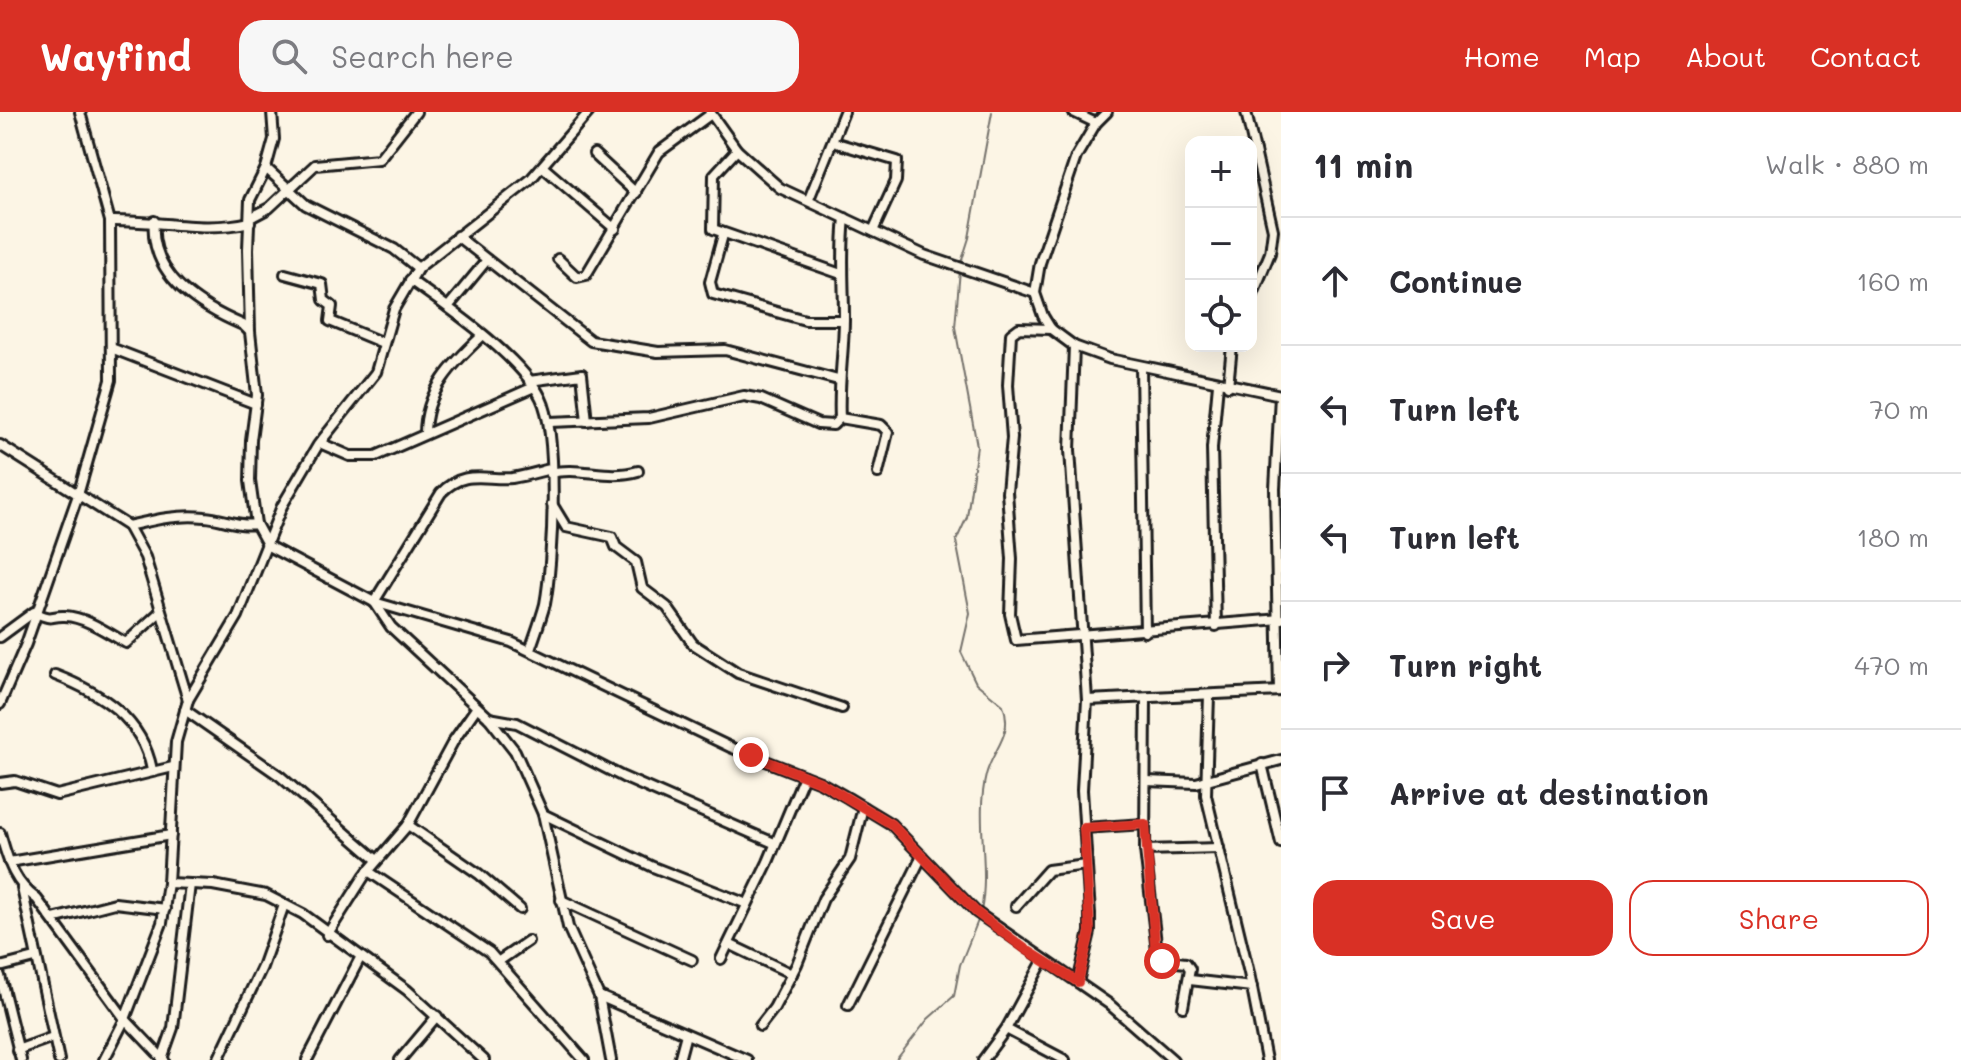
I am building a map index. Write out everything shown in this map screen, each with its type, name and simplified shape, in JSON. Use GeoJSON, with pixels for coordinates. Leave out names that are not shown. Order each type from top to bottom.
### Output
{"type":"FeatureCollection","features":[{"type":"Feature","properties":{"kind":"street"},"geometry":{"type":"LineString","coordinates":[[0,704],[26,644],[34,612],[78,495],[107,401],[111,348],[110,221],[80,112]]}},
{"type":"Feature","properties":{"kind":"street"},"geometry":{"type":"LineString","coordinates":[[272,112],[274,139],[266,168],[250,200],[250,332],[257,381],[250,451],[256,524],[268,546],[374,602],[530,650],[730,747],[804,776],[863,807],[891,824],[980,914],[1043,961],[1078,982],[1173,1060]]}},
{"type":"Feature","properties":{"kind":"street"},"geometry":{"type":"LineString","coordinates":[[110,221],[154,221],[208,229],[250,220],[269,208],[319,163],[379,159],[414,115],[400,112]]}},
{"type":"Feature","properties":{"kind":"street"},"geometry":{"type":"LineString","coordinates":[[104,1060],[125,1019],[165,909],[173,767],[176,742],[188,700],[238,616],[282,506],[320,443],[376,372],[394,309],[418,268],[518,192],[589,112]]}},
{"type":"Feature","properties":{"kind":"street"},"geometry":{"type":"LineString","coordinates":[[809,199],[844,112]]}},
{"type":"Feature","properties":{"kind":"street"},"geometry":{"type":"LineString","coordinates":[[1073,112],[1096,123]]}},
{"type":"Feature","properties":{"kind":"street"},"geometry":{"type":"LineString","coordinates":[[1087,700],[1280,691],[1280,395],[1141,366],[1074,346],[1051,329],[1035,293],[1035,278],[1076,157],[1096,123],[1107,112]]}},
{"type":"Feature","properties":{"kind":"street"},"geometry":{"type":"LineString","coordinates":[[1246,112],[1273,230],[1270,253],[1257,284]]}},
{"type":"Feature","properties":{"kind":"street"},"geometry":{"type":"LineString","coordinates":[[558,259],[577,277],[584,277],[659,152],[710,113],[737,150],[780,188],[937,260],[1035,293]]}},
{"type":"Feature","properties":{"kind":"street"},"geometry":{"type":"LineString","coordinates":[[833,142],[897,161],[896,181],[873,231]]}},
{"type":"Feature","properties":{"kind":"street"},"geometry":{"type":"LineString","coordinates":[[737,150],[714,175],[716,209],[712,227],[723,235],[730,234],[841,274]]}},
{"type":"Feature","properties":{"kind":"street"},"geometry":{"type":"LineString","coordinates":[[594,154],[636,193]]}},
{"type":"Feature","properties":{"kind":"street"},"geometry":{"type":"LineString","coordinates":[[543,167],[615,229]]}},
{"type":"Feature","properties":{"kind":"street"},"geometry":{"type":"LineString","coordinates":[[266,168],[306,205],[394,249],[418,268]]}},
{"type":"Feature","properties":{"kind":"street"},"geometry":{"type":"LineString","coordinates":[[550,422],[649,418],[744,396],[761,399],[818,424],[833,425],[840,418],[838,380],[844,320],[841,274],[845,218]]}},
{"type":"Feature","properties":{"kind":"street"},"geometry":{"type":"LineString","coordinates":[[154,221],[153,246],[174,283],[185,293],[243,325],[250,332]]}},
{"type":"Feature","properties":{"kind":"street"},"geometry":{"type":"LineString","coordinates":[[723,235],[710,282],[713,294],[805,320],[844,320]]}},
{"type":"Feature","properties":{"kind":"street"},"geometry":{"type":"LineString","coordinates":[[457,236],[591,341],[658,352],[725,350],[838,380]]}},
{"type":"Feature","properties":{"kind":"street"},"geometry":{"type":"LineString","coordinates":[[448,307],[487,260]]}},
{"type":"Feature","properties":{"kind":"street"},"geometry":{"type":"LineString","coordinates":[[285,274],[322,284],[324,300],[332,306],[330,321],[383,343]]}},
{"type":"Feature","properties":{"kind":"street"},"geometry":{"type":"LineString","coordinates":[[410,280],[482,336],[531,384],[550,422],[551,503],[547,591],[530,650]]}},
{"type":"Feature","properties":{"kind":"street"},"geometry":{"type":"LineString","coordinates":[[1051,329],[1019,328],[1011,334],[1008,385],[1012,438],[1007,492],[1012,559],[1011,629],[1016,640],[1279,620]]}},
{"type":"Feature","properties":{"kind":"street"},"geometry":{"type":"LineString","coordinates":[[425,434],[429,405],[441,380],[456,359],[482,336]]}},
{"type":"Feature","properties":{"kind":"street"},"geometry":{"type":"LineString","coordinates":[[1074,346],[1070,450],[1087,700],[1082,777],[1090,932],[1078,982]]}},
{"type":"Feature","properties":{"kind":"street"},"geometry":{"type":"LineString","coordinates":[[111,348],[256,404]]}},
{"type":"Feature","properties":{"kind":"street"},"geometry":{"type":"LineString","coordinates":[[1228,386],[1231,352]]}},
{"type":"Feature","properties":{"kind":"street"},"geometry":{"type":"LineString","coordinates":[[1141,366],[1145,632]]}},
{"type":"Feature","properties":{"kind":"street"},"geometry":{"type":"LineString","coordinates":[[320,443],[350,456],[376,456],[531,384],[582,374],[587,421]]}},
{"type":"Feature","properties":{"kind":"street"},"geometry":{"type":"LineString","coordinates":[[1216,626],[1212,448],[1218,384]]}},
{"type":"Feature","properties":{"kind":"street"},"geometry":{"type":"LineString","coordinates":[[840,418],[881,425],[888,432],[878,473]]}},
{"type":"Feature","properties":{"kind":"street"},"geometry":{"type":"LineString","coordinates":[[0,445],[128,526],[145,557],[188,700]]}},
{"type":"Feature","properties":{"kind":"street"},"geometry":{"type":"LineString","coordinates":[[374,602],[441,493],[454,482],[468,476],[515,477],[550,471],[574,470],[612,477],[638,471]]}},
{"type":"Feature","properties":{"kind":"street"},"geometry":{"type":"LineString","coordinates":[[551,503],[566,527],[612,537],[616,547],[636,562],[642,588],[667,607],[693,644],[738,673],[842,708]]}},
{"type":"Feature","properties":{"kind":"street"},"geometry":{"type":"LineString","coordinates":[[128,526],[180,515],[217,518],[241,525],[256,524]]}},
{"type":"Feature","properties":{"kind":"street"},"geometry":{"type":"LineString","coordinates":[[374,602],[391,627],[489,718],[515,751],[543,814],[568,927],[599,996],[611,1060]]}},
{"type":"Feature","properties":{"kind":"street"},"geometry":{"type":"LineString","coordinates":[[34,612],[51,620],[67,616],[83,621],[126,643],[160,612]]}},
{"type":"Feature","properties":{"kind":"street"},"geometry":{"type":"LineString","coordinates":[[0,637],[34,612]]}},
{"type":"Feature","properties":{"kind":"street"},"geometry":{"type":"LineString","coordinates":[[55,675],[99,694],[142,736],[152,770]]}},
{"type":"Feature","properties":{"kind":"street"},"geometry":{"type":"LineString","coordinates":[[1209,695],[1206,782],[1266,1060]]}},
{"type":"Feature","properties":{"kind":"street"},"geometry":{"type":"LineString","coordinates":[[1146,698],[1145,850],[1156,956],[1158,960],[1188,965],[1190,980],[1183,1007]]}},
{"type":"Feature","properties":{"kind":"street"},"geometry":{"type":"LineString","coordinates":[[327,935],[368,871],[408,825],[454,740],[477,707]]}},
{"type":"Feature","properties":{"kind":"street"},"geometry":{"type":"LineString","coordinates":[[185,710],[280,776],[377,860]]}},
{"type":"Feature","properties":{"kind":"street"},"geometry":{"type":"LineString","coordinates":[[489,718],[517,723],[623,777],[774,843]]}},
{"type":"Feature","properties":{"kind":"street"},"geometry":{"type":"LineString","coordinates":[[1146,781],[1206,782],[1216,775],[1281,760]]}},
{"type":"Feature","properties":{"kind":"street"},"geometry":{"type":"LineString","coordinates":[[1262,764],[1279,822],[1281,843]]}},
{"type":"Feature","properties":{"kind":"street"},"geometry":{"type":"LineString","coordinates":[[0,783],[15,781],[57,795],[173,767]]}},
{"type":"Feature","properties":{"kind":"street"},"geometry":{"type":"LineString","coordinates":[[721,959],[804,776]]}},
{"type":"Feature","properties":{"kind":"street"},"geometry":{"type":"LineString","coordinates":[[760,1026],[774,1008],[792,974],[823,899],[850,859],[863,807]]}},
{"type":"Feature","properties":{"kind":"street"},"geometry":{"type":"LineString","coordinates":[[543,814],[653,867],[747,904]]}},
{"type":"Feature","properties":{"kind":"street"},"geometry":{"type":"LineString","coordinates":[[1084,828],[1145,824]]}},
{"type":"Feature","properties":{"kind":"street"},"geometry":{"type":"LineString","coordinates":[[408,825],[479,874],[520,909]]}},
{"type":"Feature","properties":{"kind":"street"},"geometry":{"type":"LineString","coordinates":[[0,833],[10,866],[22,888],[59,1060]]}},
{"type":"Feature","properties":{"kind":"street"},"geometry":{"type":"LineString","coordinates":[[0,874],[10,866],[171,835]]}},
{"type":"Feature","properties":{"kind":"street"},"geometry":{"type":"LineString","coordinates":[[1145,850],[1219,848]]}},
{"type":"Feature","properties":{"kind":"street"},"geometry":{"type":"LineString","coordinates":[[848,1005],[922,856]]}},
{"type":"Feature","properties":{"kind":"street"},"geometry":{"type":"LineString","coordinates":[[1016,906],[1048,870],[1086,865]]}},
{"type":"Feature","properties":{"kind":"street"},"geometry":{"type":"LineString","coordinates":[[368,871],[499,961],[584,1060]]}},
{"type":"Feature","properties":{"kind":"street"},"geometry":{"type":"LineString","coordinates":[[168,883],[266,895],[303,914],[437,1016],[484,1060]]}},
{"type":"Feature","properties":{"kind":"street"},"geometry":{"type":"LineString","coordinates":[[22,888],[37,899],[125,1019],[163,1059],[173,1028],[190,884]]}},
{"type":"Feature","properties":{"kind":"street"},"geometry":{"type":"LineString","coordinates":[[561,900],[692,960]]}},
{"type":"Feature","properties":{"kind":"street"},"geometry":{"type":"LineString","coordinates":[[53,919],[115,903],[165,909]]}},
{"type":"Feature","properties":{"kind":"street"},"geometry":{"type":"LineString","coordinates":[[218,1060],[262,967],[284,905]]}},
{"type":"Feature","properties":{"kind":"street"},"geometry":{"type":"LineString","coordinates":[[499,961],[528,941]]}},
{"type":"Feature","properties":{"kind":"street"},"geometry":{"type":"LineString","coordinates":[[729,944],[792,974]]}},
{"type":"Feature","properties":{"kind":"street"},"geometry":{"type":"LineString","coordinates":[[0,967],[35,958]]}},
{"type":"Feature","properties":{"kind":"street"},"geometry":{"type":"LineString","coordinates":[[307,1060],[360,958]]}},
{"type":"Feature","properties":{"kind":"street"},"geometry":{"type":"LineString","coordinates":[[983,1060],[1006,1029],[1043,961]]}},
{"type":"Feature","properties":{"kind":"street"},"geometry":{"type":"LineString","coordinates":[[0,976],[21,1060]]}},
{"type":"Feature","properties":{"kind":"street"},"geometry":{"type":"LineString","coordinates":[[1190,980],[1252,987]]}},
{"type":"Feature","properties":{"kind":"street"},"geometry":{"type":"LineString","coordinates":[[599,996],[747,1060]]}},
{"type":"Feature","properties":{"kind":"street"},"geometry":{"type":"LineString","coordinates":[[400,1060],[437,1016]]}},
{"type":"Feature","properties":{"kind":"street"},"geometry":{"type":"LineString","coordinates":[[1006,1029],[1065,1060]]}},
{"type":"Feature","properties":{"kind":"street"},"geometry":{"type":"LineString","coordinates":[[679,1060],[686,1034]]}},
{"type":"Feature","properties":{"kind":"street"},"geometry":{"type":"LineString","coordinates":[[17,1050],[53,1037]]}},
{"type":"Feature","properties":{"kind":"waterway"},"geometry":{"type":"LineString","coordinates":[[961,263],[969,238],[992,112]]}},
{"type":"Feature","properties":{"kind":"waterway"},"geometry":{"type":"LineString","coordinates":[[960,270],[955,327],[977,446],[967,517],[956,541],[970,613],[961,652],[976,683],[1003,705],[1006,716],[1004,733],[989,765],[983,792],[984,877],[981,911]]}},
{"type":"Feature","properties":{"kind":"waterway"},"geometry":{"type":"LineString","coordinates":[[896,1060],[928,1019],[954,996],[960,965],[979,918]]}},
{"type":"Feature","properties":{"kind":"route"},"geometry":{"type":"LineString","coordinates":[[751,755],[820,782],[891,824],[976,912],[1025,949],[1078,982],[1090,932],[1084,828],[1145,824],[1156,956],[1162,961]]}}]}
